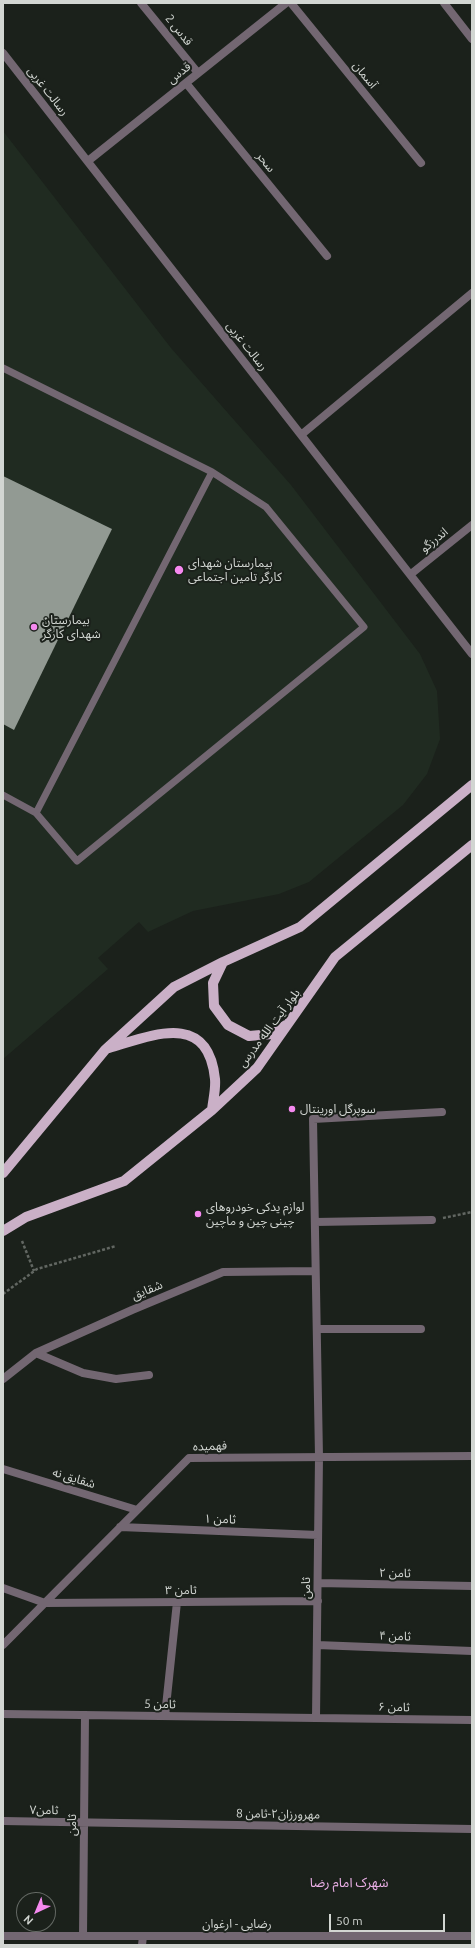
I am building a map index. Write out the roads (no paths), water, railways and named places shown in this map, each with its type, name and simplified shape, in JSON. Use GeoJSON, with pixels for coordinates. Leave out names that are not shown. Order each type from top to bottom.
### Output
{"type":"FeatureCollection","features":[{"type":"Feature","properties":{"kind":"main road"},"geometry":{"type":"LineString","coordinates":[[3,1174],[105,1050],[174,987],[223,962],[300,927],[472,785]]}},
{"type":"Feature","properties":{"kind":"main road","name":"بلوار آیت الله مدرس"},"geometry":{"type":"LineString","coordinates":[[3,1231],[26,1217],[124,1181],[212,1110],[257,1068],[335,957],[472,845]]}},
{"type":"Feature","properties":{"kind":"main road"},"geometry":{"type":"LineString","coordinates":[[223,962],[213,982],[214,1006],[228,1025],[249,1036],[272,1034],[291,1021]]}},
{"type":"Feature","properties":{"kind":"main road"},"geometry":{"type":"LineString","coordinates":[[105,1050],[155,1035],[180,1032],[202,1042],[212,1061],[215,1080],[212,1110]]}},
{"type":"Feature","properties":{"kind":"street","name":"قدس 2"},"geometry":{"type":"LineString","coordinates":[[141,3],[198,73]]}},
{"type":"Feature","properties":{"kind":"street","name":"قدس"},"geometry":{"type":"LineString","coordinates":[[88,161],[286,3]]}},
{"type":"Feature","properties":{"kind":"street","name":"آسمان"},"geometry":{"type":"LineString","coordinates":[[291,3],[421,163]]}},
{"type":"Feature","properties":{"kind":"street"},"geometry":{"type":"LineString","coordinates":[[444,3],[472,38]]}},
{"type":"Feature","properties":{"kind":"street","name":"رسالت غربی"},"geometry":{"type":"LineString","coordinates":[[3,53],[472,654]]}},
{"type":"Feature","properties":{"kind":"street","name":"سحر"},"geometry":{"type":"LineString","coordinates":[[186,83],[327,256]]}},
{"type":"Feature","properties":{"kind":"street"},"geometry":{"type":"LineString","coordinates":[[301,434],[472,293]]}},
{"type":"Feature","properties":{"kind":"street","name":"اندرزگو"},"geometry":{"type":"LineString","coordinates":[[410,574],[472,525]]}},
{"type":"Feature","properties":{"kind":"street","name":"ثامن"},"geometry":{"type":"LineString","coordinates":[[316,1718],[319,1457],[313,1119],[442,1112]]}},
{"type":"Feature","properties":{"kind":"street"},"geometry":{"type":"LineString","coordinates":[[315,1222],[432,1220]]}},
{"type":"Feature","properties":{"kind":"street","name":"شقایق"},"geometry":{"type":"LineString","coordinates":[[3,1379],[36,1353],[222,1272],[315,1271]]}},
{"type":"Feature","properties":{"kind":"street"},"geometry":{"type":"LineString","coordinates":[[317,1329],[421,1329]]}},
{"type":"Feature","properties":{"kind":"street"},"geometry":{"type":"LineString","coordinates":[[36,1353],[83,1373],[116,1379],[149,1374]]}},
{"type":"Feature","properties":{"kind":"street","name":"فهمیده"},"geometry":{"type":"LineString","coordinates":[[3,1645],[189,1458],[472,1456]]}},
{"type":"Feature","properties":{"kind":"street","name":"شقایق نه"},"geometry":{"type":"LineString","coordinates":[[3,1469],[137,1510]]}},
{"type":"Feature","properties":{"kind":"street","name":"ثامن ۱"},"geometry":{"type":"LineString","coordinates":[[120,1527],[318,1535]]}},
{"type":"Feature","properties":{"kind":"street","name":"ثامن ۲"},"geometry":{"type":"LineString","coordinates":[[318,1583],[472,1586]]}},
{"type":"Feature","properties":{"kind":"street"},"geometry":{"type":"LineString","coordinates":[[3,1588],[45,1603]]}},
{"type":"Feature","properties":{"kind":"street","name":"ثامن ۳"},"geometry":{"type":"LineString","coordinates":[[45,1603],[318,1601]]}},
{"type":"Feature","properties":{"kind":"street"},"geometry":{"type":"LineString","coordinates":[[165,1716],[177,1602]]}},
{"type":"Feature","properties":{"kind":"street","name":"ثامن ۴"},"geometry":{"type":"LineString","coordinates":[[317,1645],[472,1651]]}},
{"type":"Feature","properties":{"kind":"street","name":"ثامن 5"},"geometry":{"type":"LineString","coordinates":[[3,1714],[316,1718]]}},
{"type":"Feature","properties":{"kind":"street","name":"ثامن"},"geometry":{"type":"LineString","coordinates":[[83,1936],[84,1715]]}},
{"type":"Feature","properties":{"kind":"street","name":"ثامن ۶"},"geometry":{"type":"LineString","coordinates":[[316,1718],[472,1720]]}},
{"type":"Feature","properties":{"kind":"street","name":"ثامن۷"},"geometry":{"type":"LineString","coordinates":[[3,1821],[84,1823]]}},
{"type":"Feature","properties":{"kind":"street","name":"مهرورزان۲-ثامن 8"},"geometry":{"type":"LineString","coordinates":[[84,1823],[472,1829]]}},
{"type":"Feature","properties":{"kind":"street","name":"رضایی - ارغوان"},"geometry":{"type":"LineString","coordinates":[[3,1936],[472,1936]]}},
{"type":"Feature","properties":{"kind":"street"},"geometry":{"type":"LineString","coordinates":[[142,1945],[143,1936]]}},
{"type":"Feature","properties":{"kind":"street"},"geometry":{"type":"LineString","coordinates":[[447,1936],[447,1945]]}},
{"type":"Feature","properties":{"kind":"lane"},"geometry":{"type":"LineString","coordinates":[[3,368],[212,472],[266,507],[364,628],[77,861],[36,813],[3,795]]}},
{"type":"Feature","properties":{"kind":"lane"},"geometry":{"type":"LineString","coordinates":[[36,813],[212,472]]}},
{"type":"Feature","properties":{"kind":"place","name":"بیمارستان شهدای کارگر تامین اجتماعی"},"geometry":{"type":"Point","coordinates":[179,570]}},
{"type":"Feature","properties":{"kind":"place","name":"بیمارستان شهدای کارگر"},"geometry":{"type":"Point","coordinates":[34,627]}},
{"type":"Feature","properties":{"kind":"place","name":"سوپرگل اورینتال"},"geometry":{"type":"Point","coordinates":[292,1109]}},
{"type":"Feature","properties":{"kind":"place","name":"لوازم یدکی خودروهای چینی چین و ماچین"},"geometry":{"type":"Point","coordinates":[198,1214]}},
{"type":"Feature","properties":{"kind":"district","name":"شهرک امام رضا"},"geometry":{"type":"Point","coordinates":[349,1883]}}]}
